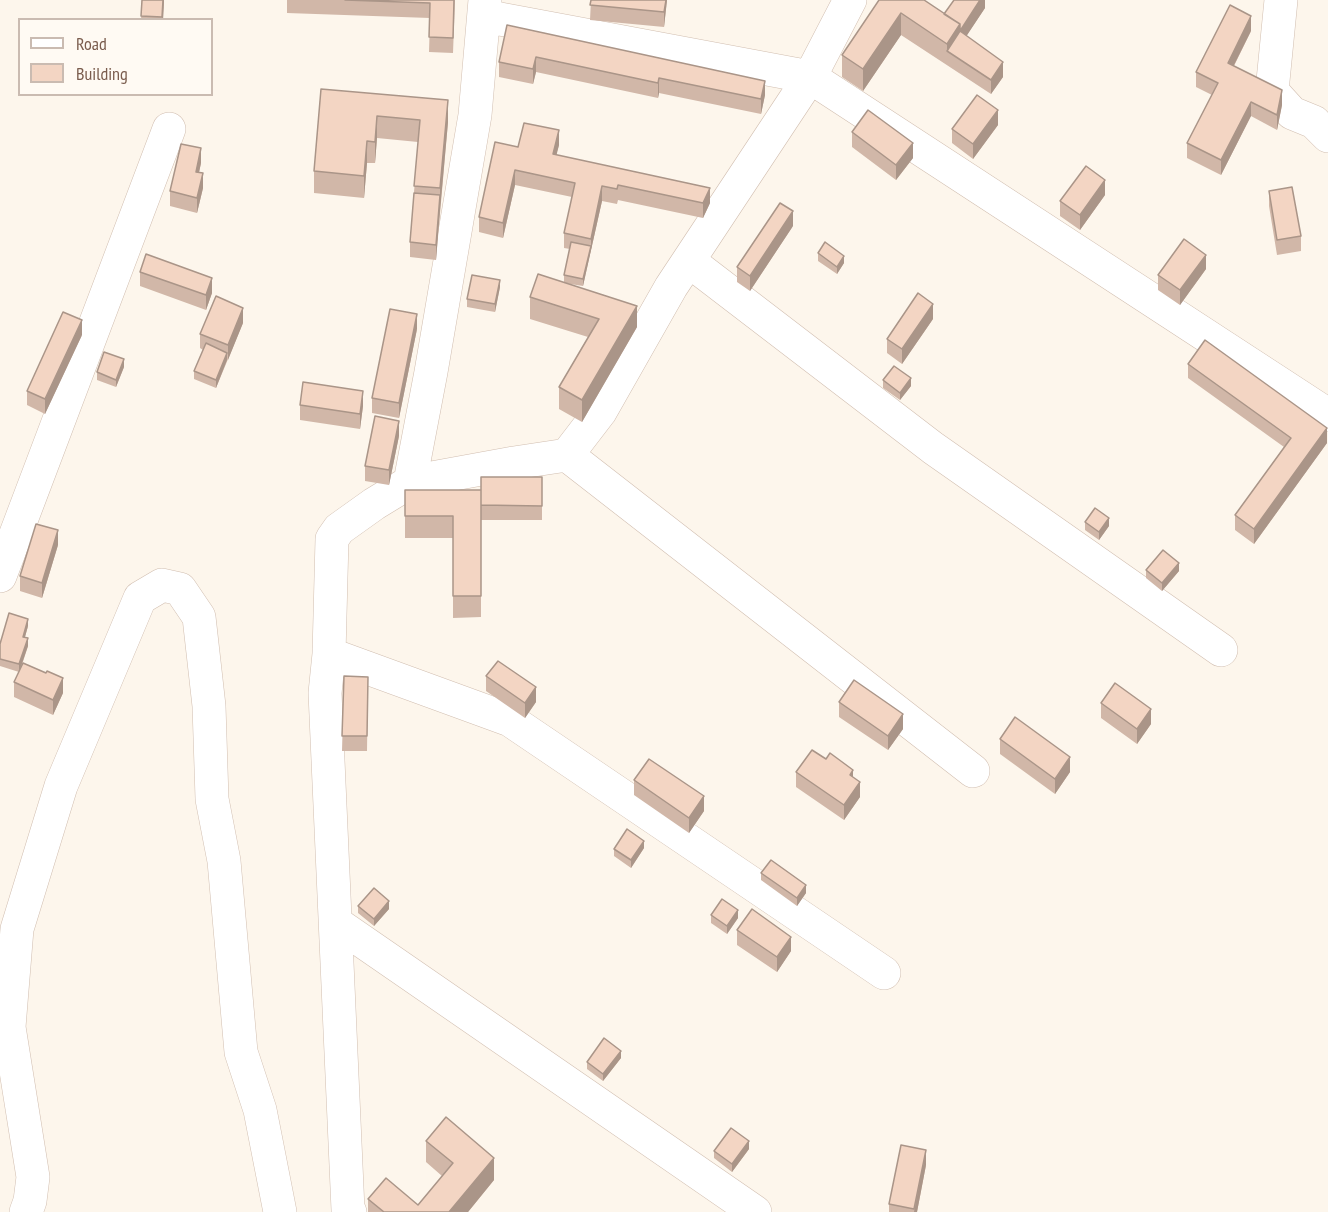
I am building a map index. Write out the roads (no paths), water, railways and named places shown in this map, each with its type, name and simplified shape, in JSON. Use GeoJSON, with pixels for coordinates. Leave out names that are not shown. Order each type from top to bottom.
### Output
{"type":"FeatureCollection","features":[{"type":"Feature","properties":{"kind":"street"},"geometry":{"type":"LineString","coordinates":[[350,1212],[348,1210],[325,693],[332,539],[339,529],[410,482],[567,455],[600,412],[671,287],[810,77],[850,0]]}},
{"type":"Feature","properties":{"kind":"street"},"geometry":{"type":"LineString","coordinates":[[1281,0],[1272,91],[1292,113],[1323,127]]}},
{"type":"Feature","properties":{"kind":"street"},"geometry":{"type":"LineString","coordinates":[[410,482],[475,115],[485,8],[810,77],[1328,415]]}},
{"type":"Feature","properties":{"kind":"street"},"geometry":{"type":"LineString","coordinates":[[0,576],[169,129]]}},
{"type":"Feature","properties":{"kind":"street"},"geometry":{"type":"LineString","coordinates":[[689,261],[933,448],[1221,650]]}},
{"type":"Feature","properties":{"kind":"street"},"geometry":{"type":"LineString","coordinates":[[567,455],[973,771]]}},
{"type":"Feature","properties":{"kind":"street"},"geometry":{"type":"LineString","coordinates":[[26,1212],[33,1177],[9,1027],[8,938],[17,929],[61,786],[140,598],[162,585],[180,589],[199,617],[209,706],[212,799],[224,861],[241,1052],[260,1110],[280,1212]]}},
{"type":"Feature","properties":{"kind":"street"},"geometry":{"type":"LineString","coordinates":[[328,654],[510,720],[884,973]]}},
{"type":"Feature","properties":{"kind":"street"},"geometry":{"type":"LineString","coordinates":[[336,923],[755,1212]]}}]}
